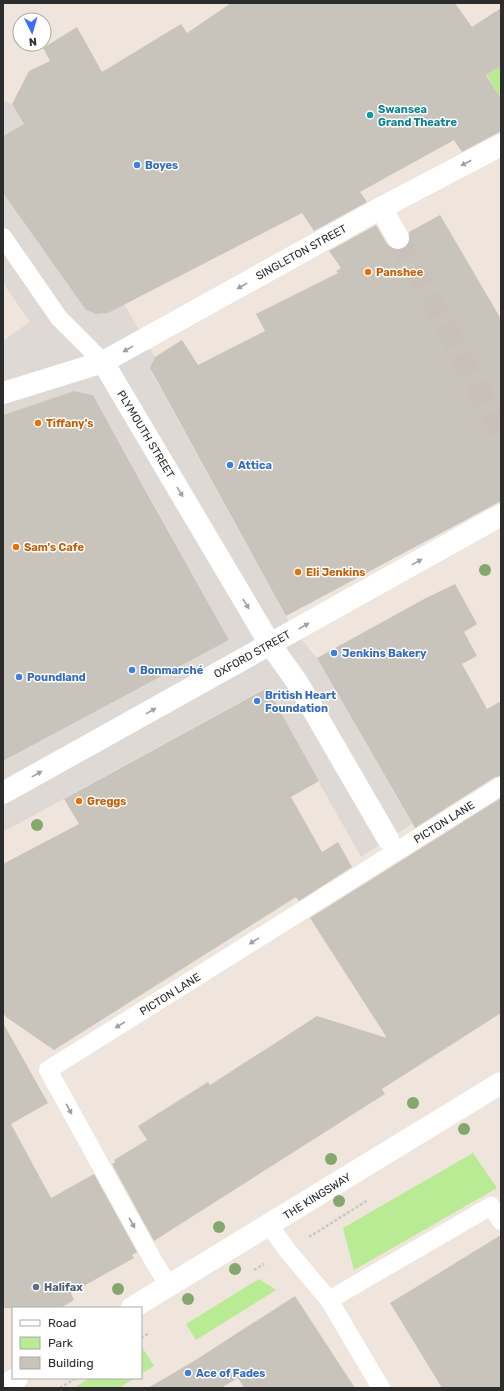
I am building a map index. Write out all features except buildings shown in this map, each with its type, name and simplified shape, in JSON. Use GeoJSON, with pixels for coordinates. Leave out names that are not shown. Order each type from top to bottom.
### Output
{"type":"FeatureCollection","features":[{"type":"Feature","properties":{"kind":"street","name":"SINGLETON STREET"},"geometry":{"type":"LineString","coordinates":[[3,393],[103,362],[381,208],[500,148]]}},
{"type":"Feature","properties":{"kind":"street"},"geometry":{"type":"LineString","coordinates":[[381,208],[398,238]]}},
{"type":"Feature","properties":{"kind":"street","name":"PLYMOUTH STREET"},"geometry":{"type":"LineString","coordinates":[[103,362],[270,644],[296,682],[388,839]]}},
{"type":"Feature","properties":{"kind":"street","name":"OXFORD STREET"},"geometry":{"type":"LineString","coordinates":[[3,793],[501,515]]}},
{"type":"Feature","properties":{"kind":"street","name":"THE KINGSWAY"},"geometry":{"type":"LineString","coordinates":[[134,1307],[501,1083]]}},
{"type":"Feature","properties":{"kind":"street"},"geometry":{"type":"LineString","coordinates":[[3,1387],[15,1379]]}},
{"type":"Feature","properties":{"kind":"lane","name":"PLYMOUTH STREET"},"geometry":{"type":"LineString","coordinates":[[3,237],[59,318],[103,362]]}},
{"type":"Feature","properties":{"kind":"lane","name":"PICTON LANE"},"geometry":{"type":"LineString","coordinates":[[169,1286],[154,1262],[48,1070],[501,786]]}},
{"type":"Feature","properties":{"kind":"lane"},"geometry":{"type":"LineString","coordinates":[[329,1300],[491,1206],[501,1221]]}},
{"type":"Feature","properties":{"kind":"lane"},"geometry":{"type":"LineString","coordinates":[[268,1225],[329,1300],[381,1388]]}},
{"type":"Feature","properties":{"kind":"path"},"geometry":{"type":"LineString","coordinates":[[60,1388],[74,1379]]}},
{"type":"Feature","properties":{"kind":"green space"},"geometry":{"type":"Polygon","coordinates":[[[501,66],[501,94],[499,96],[487,75],[501,66]]]}},
{"type":"Feature","properties":{"kind":"green space"},"geometry":{"type":"Polygon","coordinates":[[[473,1153],[497,1188],[354,1270],[343,1228],[473,1153]]]}},
{"type":"Feature","properties":{"kind":"green space"},"geometry":{"type":"Polygon","coordinates":[[[259,1279],[276,1290],[196,1340],[186,1324],[259,1279]]]}},
{"type":"Feature","properties":{"kind":"green space"},"geometry":{"type":"Polygon","coordinates":[[[142,1347],[154,1366],[142,1373],[142,1347]]]}},
{"type":"Feature","properties":{"kind":"green space"},"geometry":{"type":"Polygon","coordinates":[[[88,1379],[133,1379],[119,1388],[74,1388],[88,1379]]]}},
{"type":"Feature","properties":{"kind":"shaded area"},"geometry":{"type":"Polygon","coordinates":[[[3,101],[12,104],[24,124],[3,136],[3,101]]]}},
{"type":"Feature","properties":{"kind":"shaded area"},"geometry":{"type":"Polygon","coordinates":[[[3,193],[86,310],[96,314],[108,313],[124,304],[155,357],[150,368],[153,375],[294,631],[317,658],[412,824],[361,857],[266,688],[3,832],[3,761],[229,640],[93,395],[74,391],[3,415],[3,341],[30,322],[3,283],[3,193]]]}},
{"type":"Feature","properties":{"kind":"tunnel"},"geometry":{"type":"LineString","coordinates":[[398,238],[501,431]]}},
{"type":"Feature","properties":{"kind":"place","name":"Swansea Grand Theatre"},"geometry":{"type":"Point","coordinates":[370,115]}},
{"type":"Feature","properties":{"kind":"place","name":"Boyes"},"geometry":{"type":"Point","coordinates":[137,165]}},
{"type":"Feature","properties":{"kind":"place","name":"Panshee"},"geometry":{"type":"Point","coordinates":[368,272]}},
{"type":"Feature","properties":{"kind":"place","name":"Tiffany's"},"geometry":{"type":"Point","coordinates":[38,423]}},
{"type":"Feature","properties":{"kind":"place","name":"Attica"},"geometry":{"type":"Point","coordinates":[230,465]}},
{"type":"Feature","properties":{"kind":"place","name":"Sam's Cafe"},"geometry":{"type":"Point","coordinates":[16,547]}},
{"type":"Feature","properties":{"kind":"place","name":"Eli Jenkins"},"geometry":{"type":"Point","coordinates":[298,572]}},
{"type":"Feature","properties":{"kind":"place","name":"Jenkins Bakery"},"geometry":{"type":"Point","coordinates":[334,653]}},
{"type":"Feature","properties":{"kind":"place","name":"Bonmarché"},"geometry":{"type":"Point","coordinates":[132,670]}},
{"type":"Feature","properties":{"kind":"place","name":"Poundland"},"geometry":{"type":"Point","coordinates":[19,677]}},
{"type":"Feature","properties":{"kind":"place","name":"British Heart Foundation"},"geometry":{"type":"Point","coordinates":[257,701]}},
{"type":"Feature","properties":{"kind":"place","name":"Greggs"},"geometry":{"type":"Point","coordinates":[79,801]}},
{"type":"Feature","properties":{"kind":"place","name":"Halifax"},"geometry":{"type":"Point","coordinates":[36,1287]}},
{"type":"Feature","properties":{"kind":"place","name":"Ace of Fades"},"geometry":{"type":"Point","coordinates":[188,1373]}}]}
